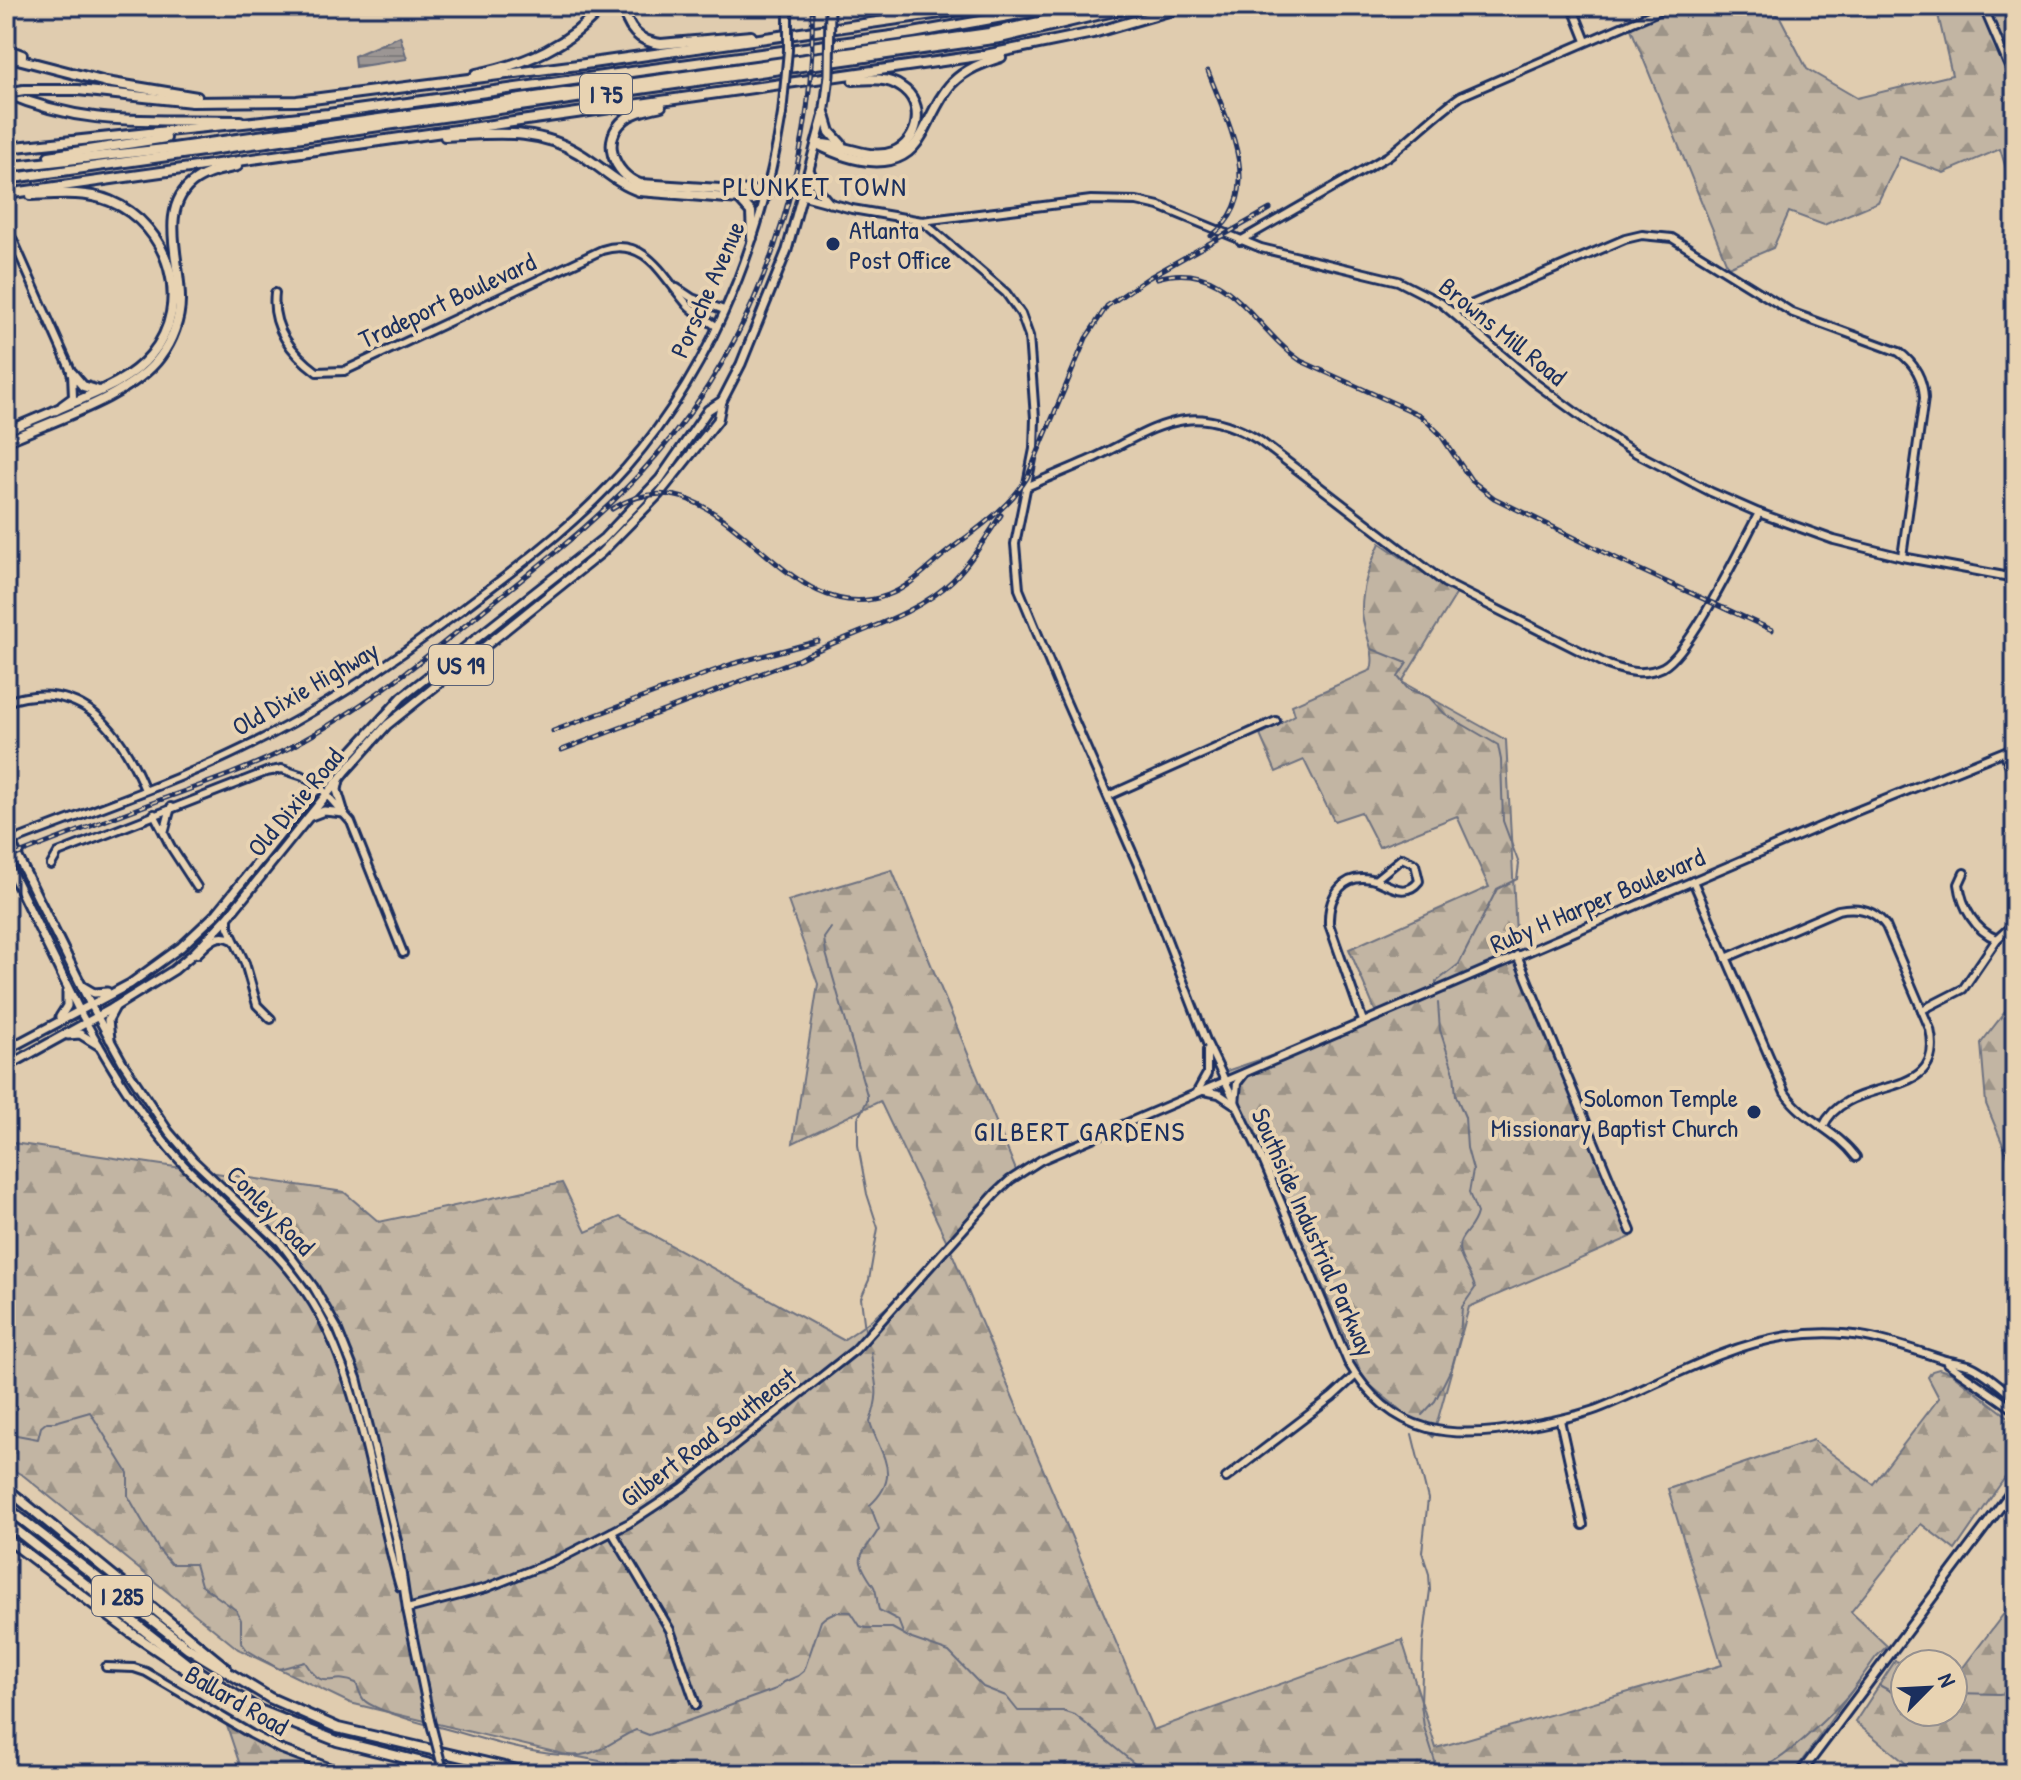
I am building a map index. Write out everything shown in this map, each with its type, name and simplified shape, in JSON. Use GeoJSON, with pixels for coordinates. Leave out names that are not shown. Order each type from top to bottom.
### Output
{"type":"FeatureCollection","features":[{"type":"Feature","properties":{"kind":"highway"},"geometry":{"type":"LineString","coordinates":[[385,91],[521,63],[566,40],[603,6]]}},
{"type":"Feature","properties":{"kind":"highway"},"geometry":{"type":"LineString","coordinates":[[624,6],[625,17],[632,30],[642,39],[654,43],[795,33]]}},
{"type":"Feature","properties":{"kind":"highway"},"geometry":{"type":"LineString","coordinates":[[845,27],[917,6]]}},
{"type":"Feature","properties":{"kind":"highway"},"geometry":{"type":"LineString","coordinates":[[6,93],[78,90],[169,100],[297,101],[989,6]]}},
{"type":"Feature","properties":{"kind":"highway","name":"I 75"},"geometry":{"type":"LineString","coordinates":[[6,148],[269,122],[913,33],[1065,6]]}},
{"type":"Feature","properties":{"kind":"highway"},"geometry":{"type":"LineString","coordinates":[[6,164],[173,148],[989,33],[1112,6]]}},
{"type":"Feature","properties":{"kind":"highway","name":"I 75"},"geometry":{"type":"LineString","coordinates":[[6,179],[1000,38],[1135,6]]}},
{"type":"Feature","properties":{"kind":"highway"},"geometry":{"type":"LineString","coordinates":[[817,144],[830,151],[871,162],[895,160],[916,145],[943,95],[959,76],[978,64],[1186,6]]}},
{"type":"Feature","properties":{"kind":"highway"},"geometry":{"type":"LineString","coordinates":[[6,195],[1032,47]]}},
{"type":"Feature","properties":{"kind":"highway"},"geometry":{"type":"LineString","coordinates":[[6,49],[68,71]]}},
{"type":"Feature","properties":{"kind":"highway"},"geometry":{"type":"LineString","coordinates":[[6,56],[149,90],[237,102]]}},
{"type":"Feature","properties":{"kind":"highway"},"geometry":{"type":"LineString","coordinates":[[817,144],[879,155],[899,149],[915,131],[917,116],[914,101],[905,89],[891,82],[872,79],[820,80]]}},
{"type":"Feature","properties":{"kind":"highway"},"geometry":{"type":"LineString","coordinates":[[6,93],[44,108],[103,119],[269,122]]}},
{"type":"Feature","properties":{"kind":"highway"},"geometry":{"type":"LineString","coordinates":[[696,97],[645,110],[627,118],[617,129],[612,143],[617,166],[627,178],[640,184],[753,191],[766,196]]}},
{"type":"Feature","properties":{"kind":"highway"},"geometry":{"type":"LineString","coordinates":[[825,110],[833,137],[845,147]]}},
{"type":"Feature","properties":{"kind":"highway"},"geometry":{"type":"LineString","coordinates":[[6,164],[218,128]]}},
{"type":"Feature","properties":{"kind":"highway"},"geometry":{"type":"LineString","coordinates":[[404,138],[530,134],[563,144],[633,189],[753,200],[766,196]]}},
{"type":"Feature","properties":{"kind":"highway"},"geometry":{"type":"LineString","coordinates":[[6,441],[119,391],[152,367],[169,343],[179,314],[181,295],[173,225],[181,195],[198,178],[212,172],[280,155]]}},
{"type":"Feature","properties":{"kind":"highway"},"geometry":{"type":"LineString","coordinates":[[6,195],[78,194],[112,202],[139,219],[165,253],[173,297],[161,340],[137,369],[101,390],[56,410]]}},
{"type":"Feature","properties":{"kind":"highway"},"geometry":{"type":"LineString","coordinates":[[737,199],[751,212],[752,238]]}},
{"type":"Feature","properties":{"kind":"highway"},"geometry":{"type":"LineString","coordinates":[[72,373],[83,386],[101,390]]}},
{"type":"Feature","properties":{"kind":"highway"},"geometry":{"type":"LineString","coordinates":[[6,1488],[210,1653],[241,1683]]}},
{"type":"Feature","properties":{"kind":"highway","name":"I 285"},"geometry":{"type":"LineString","coordinates":[[6,1507],[188,1648],[241,1683],[298,1712],[338,1728],[534,1774]]}},
{"type":"Feature","properties":{"kind":"highway","name":"I 285"},"geometry":{"type":"LineString","coordinates":[[6,1522],[211,1682],[259,1710],[364,1749],[470,1774]]}},
{"type":"Feature","properties":{"kind":"highway"},"geometry":{"type":"LineString","coordinates":[[6,1538],[162,1655],[211,1682]]}},
{"type":"Feature","properties":{"kind":"main road","name":"US 19"},"geometry":{"type":"LineString","coordinates":[[722,401],[777,277],[804,196],[825,110],[830,6]]}},
{"type":"Feature","properties":{"kind":"main road"},"geometry":{"type":"LineString","coordinates":[[810,172],[819,192],[829,203]]}},
{"type":"Feature","properties":{"kind":"main road","name":"Old Dixie Road"},"geometry":{"type":"LineString","coordinates":[[6,1050],[169,958],[200,930],[320,787],[402,697],[604,538],[660,479],[708,410],[722,401]]}},
{"type":"Feature","properties":{"kind":"main road","name":"Old Dixie Road"},"geometry":{"type":"LineString","coordinates":[[6,1067],[116,1006],[195,952],[228,917],[339,780],[398,715],[608,547],[675,476],[718,420],[722,401]]}},
{"type":"Feature","properties":{"kind":"main road"},"geometry":{"type":"LineString","coordinates":[[6,431],[56,410]]}},
{"type":"Feature","properties":{"kind":"main road"},"geometry":{"type":"LineString","coordinates":[[309,817],[321,811],[344,813],[337,790],[339,780]]}},
{"type":"Feature","properties":{"kind":"main road"},"geometry":{"type":"LineString","coordinates":[[6,833],[90,1003]]}},
{"type":"Feature","properties":{"kind":"main road"},"geometry":{"type":"LineString","coordinates":[[6,861],[79,1010]]}},
{"type":"Feature","properties":{"kind":"main road"},"geometry":{"type":"LineString","coordinates":[[56,1022],[67,1006],[66,986]]}},
{"type":"Feature","properties":{"kind":"main road"},"geometry":{"type":"LineString","coordinates":[[82,986],[94,993],[113,992]]}},
{"type":"Feature","properties":{"kind":"main road"},"geometry":{"type":"LineString","coordinates":[[110,1039],[108,1020],[116,1006]]}},
{"type":"Feature","properties":{"kind":"main road"},"geometry":{"type":"LineString","coordinates":[[62,1036],[80,1034],[98,1045]]}},
{"type":"Feature","properties":{"kind":"main road"},"geometry":{"type":"LineString","coordinates":[[1800,1774],[2015,1487]]}},
{"type":"Feature","properties":{"kind":"street"},"geometry":{"type":"LineString","coordinates":[[1572,6],[1586,41]]}},
{"type":"Feature","properties":{"kind":"street"},"geometry":{"type":"LineString","coordinates":[[1240,241],[1388,156],[1410,140],[1440,110],[1461,96],[1670,6]]}},
{"type":"Feature","properties":{"kind":"street"},"geometry":{"type":"LineString","coordinates":[[1983,6],[2015,81]]}},
{"type":"Feature","properties":{"kind":"street","name":"Porsche Avenue"},"geometry":{"type":"LineString","coordinates":[[589,507],[632,461],[659,426],[691,374],[724,310],[766,196],[782,114],[788,8]]}},
{"type":"Feature","properties":{"kind":"street","name":"Browns Mill Road"},"geometry":{"type":"LineString","coordinates":[[804,196],[922,221],[1114,199],[1159,206],[1240,241],[1282,254],[1398,281],[1427,294],[1454,312],[1531,380],[1598,429],[1675,474],[1759,513],[1834,540],[1902,557],[2015,578]]}},
{"type":"Feature","properties":{"kind":"street","name":"Southside Industrial Parkway"},"geometry":{"type":"LineString","coordinates":[[922,221],[1006,293],[1025,324],[1031,348],[1035,418],[1034,449],[1015,544],[1019,589],[1141,872],[1223,1081],[1263,1160],[1340,1344],[1356,1375],[1378,1400],[1414,1424],[1446,1433],[1494,1433],[1560,1420],[1600,1408],[1743,1346],[1789,1336],[1836,1333],[1892,1341],[1972,1367],[2013,1396]]}},
{"type":"Feature","properties":{"kind":"street"},"geometry":{"type":"LineString","coordinates":[[6,230],[72,373],[73,397],[56,410]]}},
{"type":"Feature","properties":{"kind":"street"},"geometry":{"type":"LineString","coordinates":[[1454,312],[1625,239],[1658,235],[1684,243],[1793,313],[1899,352],[1911,361],[1922,380],[1924,398],[1902,557]]}},
{"type":"Feature","properties":{"kind":"street","name":"Tradeport Boulevard"},"geometry":{"type":"LineString","coordinates":[[275,293],[273,309],[287,346],[317,372],[344,371],[450,323],[503,294],[609,248],[626,247],[646,255],[688,306],[716,326]]}},
{"type":"Feature","properties":{"kind":"street","name":"Tradeport Boulevard"},"geometry":{"type":"LineString","coordinates":[[671,283],[692,298],[724,310]]}},
{"type":"Feature","properties":{"kind":"street"},"geometry":{"type":"LineString","coordinates":[[1026,487],[1161,424],[1194,419],[1226,424],[1260,441],[1445,583],[1608,665],[1636,673],[1663,667],[1683,650],[1759,513]]}},
{"type":"Feature","properties":{"kind":"street","name":"Old Dixie Highway"},"geometry":{"type":"LineString","coordinates":[[6,843],[232,754],[326,705],[429,636],[551,542],[589,507]]}},
{"type":"Feature","properties":{"kind":"street"},"geometry":{"type":"LineString","coordinates":[[6,702],[24,697],[50,696],[86,707],[100,716],[116,734],[145,790]]}},
{"type":"Feature","properties":{"kind":"street"},"geometry":{"type":"LineString","coordinates":[[1108,796],[1276,721]]}},
{"type":"Feature","properties":{"kind":"street","name":"Ruby H Harper Boulevard"},"geometry":{"type":"LineString","coordinates":[[946,1248],[983,1204],[1010,1180],[1041,1160],[1517,955],[2015,747]]}},
{"type":"Feature","properties":{"kind":"street"},"geometry":{"type":"LineString","coordinates":[[2004,752],[2015,777]]}},
{"type":"Feature","properties":{"kind":"street"},"geometry":{"type":"LineString","coordinates":[[51,865],[58,853],[171,807],[278,769],[299,774],[320,787],[351,822],[403,953]]}},
{"type":"Feature","properties":{"kind":"street"},"geometry":{"type":"LineString","coordinates":[[164,833],[171,807]]}},
{"type":"Feature","properties":{"kind":"street"},"geometry":{"type":"LineString","coordinates":[[154,814],[197,887]]}},
{"type":"Feature","properties":{"kind":"street"},"geometry":{"type":"LineString","coordinates":[[1363,1021],[1350,976],[1329,924],[1329,912],[1343,884],[1357,877],[1404,891],[1413,889],[1419,881],[1419,872],[1415,864],[1402,858],[1375,880]]}},
{"type":"Feature","properties":{"kind":"street"},"geometry":{"type":"LineString","coordinates":[[1964,873],[1959,884],[1960,893],[1969,915],[1984,933],[1997,939]]}},
{"type":"Feature","properties":{"kind":"street"},"geometry":{"type":"LineString","coordinates":[[1693,881],[1785,1093],[1800,1112],[1841,1139],[1856,1157]]}},
{"type":"Feature","properties":{"kind":"street"},"geometry":{"type":"LineString","coordinates":[[1726,958],[1838,910],[1863,909],[1877,916],[1886,926],[1933,1042],[1930,1059],[1925,1068],[1905,1081],[1844,1101],[1831,1112],[1823,1127]]}},
{"type":"Feature","properties":{"kind":"street"},"geometry":{"type":"LineString","coordinates":[[228,917],[233,940],[245,963],[257,1005],[271,1019]]}},
{"type":"Feature","properties":{"kind":"street"},"geometry":{"type":"LineString","coordinates":[[1922,1010],[1963,989],[1997,939],[2015,923]]}},
{"type":"Feature","properties":{"kind":"street"},"geometry":{"type":"LineString","coordinates":[[153,983],[175,973],[219,936],[225,935],[233,940]]}},
{"type":"Feature","properties":{"kind":"street"},"geometry":{"type":"LineString","coordinates":[[1517,955],[1631,1231]]}},
{"type":"Feature","properties":{"kind":"street"},"geometry":{"type":"LineString","coordinates":[[1444,987],[1447,996]]}},
{"type":"Feature","properties":{"kind":"street","name":"Conley Road"},"geometry":{"type":"LineString","coordinates":[[90,1003],[123,1063],[181,1147],[280,1242],[309,1279],[330,1313],[357,1378],[397,1541],[407,1609]]}},
{"type":"Feature","properties":{"kind":"street","name":"Conley Road"},"geometry":{"type":"LineString","coordinates":[[79,1010],[135,1104],[160,1137],[196,1177],[270,1247],[305,1290],[322,1317],[351,1393],[407,1609],[444,1774]]}},
{"type":"Feature","properties":{"kind":"street","name":"Southside Industrial Parkway"},"geometry":{"type":"LineString","coordinates":[[1197,1092],[1207,1074],[1207,1043]]}},
{"type":"Feature","properties":{"kind":"street","name":"Southside Industrial Parkway"},"geometry":{"type":"LineString","coordinates":[[1235,1104],[1237,1083],[1247,1070]]}},
{"type":"Feature","properties":{"kind":"street"},"geometry":{"type":"LineString","coordinates":[[1197,1092],[1216,1093],[1235,1104]]}},
{"type":"Feature","properties":{"kind":"street","name":"Gilbert Road Southeast"},"geometry":{"type":"LineString","coordinates":[[407,1609],[508,1580],[559,1559],[612,1532],[682,1488],[855,1350],[946,1248]]}},
{"type":"Feature","properties":{"kind":"street","name":"Southside Industrial Parkway"},"geometry":{"type":"LineString","coordinates":[[1941,1358],[2015,1410]]}},
{"type":"Feature","properties":{"kind":"street"},"geometry":{"type":"LineString","coordinates":[[1226,1478],[1356,1375]]}},
{"type":"Feature","properties":{"kind":"street"},"geometry":{"type":"LineString","coordinates":[[2005,1403],[2013,1396]]}},
{"type":"Feature","properties":{"kind":"street"},"geometry":{"type":"LineString","coordinates":[[1560,1420],[1583,1525]]}},
{"type":"Feature","properties":{"kind":"street"},"geometry":{"type":"LineString","coordinates":[[612,1532],[666,1622],[696,1705]]}},
{"type":"Feature","properties":{"kind":"street","name":"Ballard Road"},"geometry":{"type":"LineString","coordinates":[[106,1667],[134,1668],[146,1672],[280,1749],[347,1774]]}},
{"type":"Feature","properties":{"kind":"green space"},"geometry":{"type":"Polygon","coordinates":[[[1693,6],[1766,6],[1781,19],[1807,69],[1857,98],[1952,75],[1936,6],[2015,6],[2015,198],[2000,149],[1944,173],[1900,157],[1878,202],[1824,225],[1789,212],[1773,248],[1728,267],[1629,24],[1693,6]]]}},
{"type":"Feature","properties":{"kind":"green space"},"geometry":{"type":"Polygon","coordinates":[[[1380,543],[1457,593],[1402,682],[1506,740],[1517,953],[1631,1237],[1469,1307],[1433,1437],[1365,1381],[1226,1071],[1319,1040],[1377,1015],[1349,949],[1489,887],[1457,816],[1379,847],[1361,812],[1334,821],[1304,760],[1276,772],[1260,735],[1295,715],[1292,705],[1371,670],[1372,656],[1362,604],[1367,577],[1380,543]]]}},
{"type":"Feature","properties":{"kind":"green space"},"geometry":{"type":"Polygon","coordinates":[[[892,870],[1018,1175],[949,1246],[880,1101],[793,1143],[818,984],[788,901],[892,870]]]}},
{"type":"Feature","properties":{"kind":"green space"},"geometry":{"type":"Polygon","coordinates":[[[2015,999],[2015,1174],[1986,1104],[1981,1043],[2015,999]]]}},
{"type":"Feature","properties":{"kind":"green space"},"geometry":{"type":"Polygon","coordinates":[[[6,1142],[344,1192],[379,1222],[562,1183],[586,1232],[620,1217],[843,1340],[886,1308],[949,1246],[1153,1730],[1402,1640],[1436,1748],[1722,1665],[1668,1489],[1813,1440],[1873,1484],[1939,1398],[1928,1377],[1932,1371],[1939,1369],[1951,1373],[2015,1422],[2015,1463],[1955,1550],[1921,1524],[1851,1612],[1887,1646],[1796,1769],[1783,1774],[667,1774],[563,1754],[350,1703],[238,1649],[24,1476],[6,1466],[6,1142]]]}},
{"type":"Feature","properties":{"kind":"green space"},"geometry":{"type":"Polygon","coordinates":[[[2015,1599],[2015,1774],[1919,1774],[1855,1722],[1889,1670],[1889,1728],[1969,1728],[1969,1660],[2015,1599]]]}},
{"type":"Feature","properties":{"kind":"green space"},"geometry":{"type":"Polygon","coordinates":[[[225,1720],[248,1736],[335,1774],[243,1774],[225,1720]]]}},
{"type":"Feature","properties":{"kind":"shaded area"},"geometry":{"type":"Polygon","coordinates":[[[400,36],[407,59],[355,67],[354,56],[400,36]]]}},
{"type":"Feature","properties":{"kind":"waterway"},"geometry":{"type":"LineString","coordinates":[[1372,649],[1407,663],[1398,677],[1408,689],[1429,697],[1445,714],[1498,745],[1501,760],[1503,821],[1519,864],[1517,879],[1497,889],[1459,964],[1436,985]]}},
{"type":"Feature","properties":{"kind":"waterway"},"geometry":{"type":"LineString","coordinates":[[831,928],[824,938],[826,953],[867,1095],[858,1118],[858,1145],[867,1194],[878,1228],[869,1280],[861,1298],[865,1330]]}},
{"type":"Feature","properties":{"kind":"waterway"},"geometry":{"type":"LineString","coordinates":[[1422,1415],[1435,1401],[1452,1367],[1460,1337],[1462,1307],[1475,1288],[1461,1258],[1459,1246],[1477,1213],[1469,1193],[1473,1170],[1467,1148],[1465,1117],[1456,1096],[1454,1073],[1440,1030],[1438,1003]]}},
{"type":"Feature","properties":{"kind":"waterway"},"geometry":{"type":"LineString","coordinates":[[871,1352],[876,1393],[870,1422],[887,1474],[880,1494],[870,1505],[879,1529],[861,1556],[861,1561],[875,1588],[879,1610],[898,1620],[903,1633]]}},
{"type":"Feature","properties":{"kind":"waterway"},"geometry":{"type":"LineString","coordinates":[[6,1433],[38,1439],[41,1427],[47,1422],[90,1412],[128,1473],[128,1496],[159,1550],[171,1564],[195,1564],[201,1585],[236,1610],[241,1620],[241,1642],[247,1650],[279,1669],[305,1662],[318,1678],[356,1683],[362,1697],[370,1704],[429,1725]]}},
{"type":"Feature","properties":{"kind":"waterway"},"geometry":{"type":"LineString","coordinates":[[1412,1434],[1428,1499],[1422,1552],[1430,1590],[1423,1643],[1421,1704],[1424,1727],[1439,1774]]}},
{"type":"Feature","properties":{"kind":"waterway"},"geometry":{"type":"LineString","coordinates":[[435,1726],[547,1754],[589,1753],[636,1730],[649,1735],[776,1689],[804,1671],[821,1621],[834,1613],[851,1612],[860,1626],[892,1628],[949,1652],[983,1687],[1006,1696],[1018,1711],[1063,1711],[1075,1715],[1147,1774]]}},
{"type":"Feature","properties":{"kind":"waterway"},"geometry":{"type":"LineString","coordinates":[[1721,1774],[1733,1766],[1760,1767],[1777,1760],[1817,1727],[1860,1680]]}},
{"type":"Feature","properties":{"kind":"waterway"},"geometry":{"type":"LineString","coordinates":[[1879,1685],[1889,1690]]}},
{"type":"Feature","properties":{"kind":"waterway"},"geometry":{"type":"LineString","coordinates":[[1969,1693],[2015,1692]]}},
{"type":"Feature","properties":{"kind":"railway"},"geometry":{"type":"LineString","coordinates":[[6,859],[242,769],[316,733],[368,700],[442,644],[576,535],[636,478],[692,410],[725,358],[775,246],[792,186],[804,126],[811,66],[812,6]]}},
{"type":"Feature","properties":{"kind":"railway"},"geometry":{"type":"LineString","coordinates":[[1208,71],[1232,135],[1240,179],[1237,200],[1228,219],[1211,236]]}},
{"type":"Feature","properties":{"kind":"railway"},"geometry":{"type":"LineString","coordinates":[[612,509],[652,495],[687,499],[720,517],[782,568],[814,589],[849,600],[888,595],[911,582],[990,518],[1019,489],[1027,478],[1086,338],[1107,306],[1148,278],[1270,209]]}},
{"type":"Feature","properties":{"kind":"railway"},"geometry":{"type":"LineString","coordinates":[[1157,278],[1182,274],[1203,278],[1221,287],[1301,361],[1420,415],[1440,434],[1471,480],[1494,498],[1732,612]]}},
{"type":"Feature","properties":{"kind":"railway"},"geometry":{"type":"LineString","coordinates":[[562,750],[799,659],[919,605],[937,594],[960,573],[1001,515]]}},
{"type":"Feature","properties":{"kind":"railway"},"geometry":{"type":"LineString","coordinates":[[1724,608],[1772,630]]}},
{"type":"Feature","properties":{"kind":"railway"},"geometry":{"type":"LineString","coordinates":[[553,731],[732,664],[818,641]]}},
{"type":"Feature","properties":{"kind":"place","name":"Atlanta Post Office"},"geometry":{"type":"Point","coordinates":[833,244]}},
{"type":"Feature","properties":{"kind":"place","name":"Solomon Temple Missionary Baptist Church"},"geometry":{"type":"Point","coordinates":[1754,1112]}},
{"type":"Feature","properties":{"kind":"district","name":"PLUNKET TOWN"},"geometry":{"type":"Point","coordinates":[815,186]}},
{"type":"Feature","properties":{"kind":"district","name":"GILBERT GARDENS"},"geometry":{"type":"Point","coordinates":[1080,1131]}}]}
